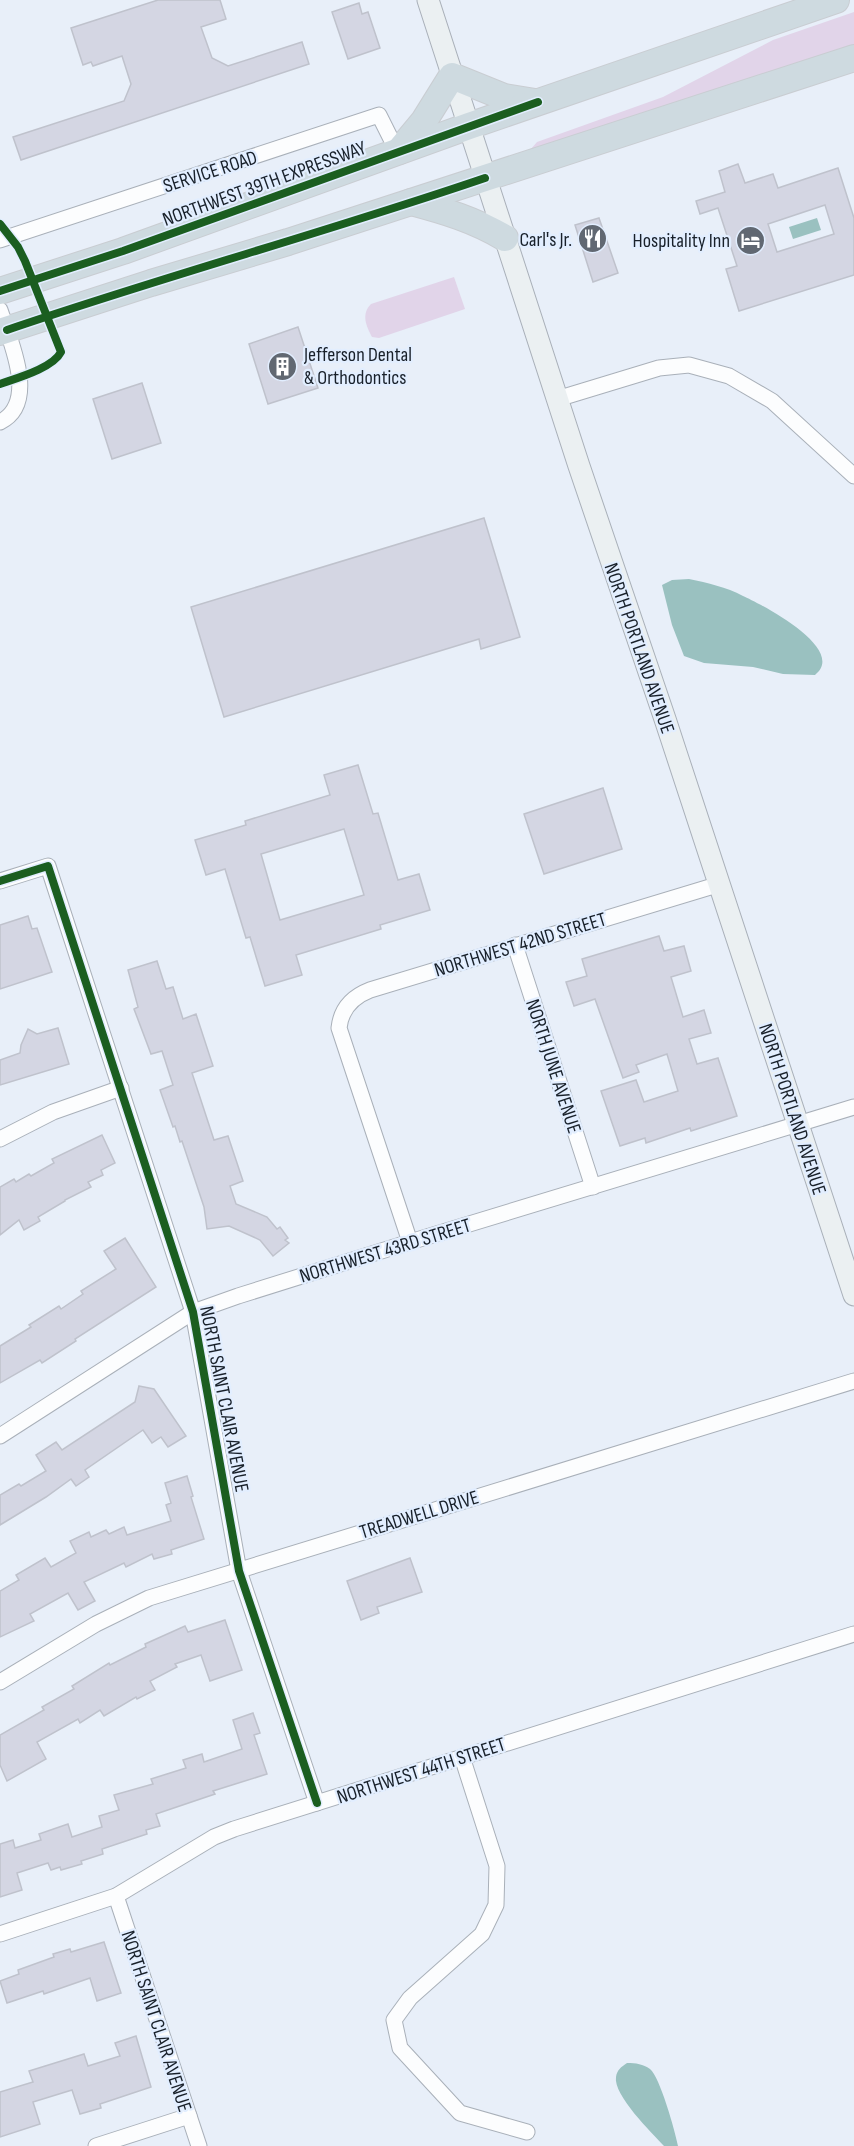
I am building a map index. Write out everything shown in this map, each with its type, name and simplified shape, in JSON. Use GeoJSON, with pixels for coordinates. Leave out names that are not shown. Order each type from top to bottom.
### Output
{"type":"FeatureCollection","features":[{"type":"Feature","properties":{"kind":"highway","name":"NORTHWEST 39TH EXPRESSWAY"},"geometry":{"type":"LineString","coordinates":[[0,291],[123,251],[469,126],[836,0]]}},
{"type":"Feature","properties":{"kind":"highway"},"geometry":{"type":"LineString","coordinates":[[2,324],[410,202],[854,58]]}},
{"type":"Feature","properties":{"kind":"highway"},"geometry":{"type":"LineString","coordinates":[[398,153],[424,121],[452,76],[504,97],[538,102]]}},
{"type":"Feature","properties":{"kind":"highway"},"geometry":{"type":"LineString","coordinates":[[410,202],[452,212],[487,227],[505,238]]}},
{"type":"Feature","properties":{"kind":"main road","name":"NORTH PORTLAND AVENUE"},"geometry":{"type":"LineString","coordinates":[[428,0],[602,537],[720,884],[854,1295]]}},
{"type":"Feature","properties":{"kind":"street","name":"SERVICE ROAD"},"geometry":{"type":"LineString","coordinates":[[0,240],[379,115],[398,153]]}},
{"type":"Feature","properties":{"kind":"street"},"geometry":{"type":"LineString","coordinates":[[0,422],[15,411],[20,394],[20,377],[2,324]]}},
{"type":"Feature","properties":{"kind":"street"},"geometry":{"type":"LineString","coordinates":[[558,399],[659,368],[689,365],[729,376],[772,401],[854,476]]}},
{"type":"Feature","properties":{"kind":"street","name":"NORTH SAINT CLAIR AVENUE"},"geometry":{"type":"LineString","coordinates":[[0,881],[48,866],[193,1312],[239,1571],[317,1803]]}},
{"type":"Feature","properties":{"kind":"street","name":"NORTHWEST 42ND STREET"},"geometry":{"type":"LineString","coordinates":[[410,1242],[339,1028],[341,1015],[358,994],[720,884]]}},
{"type":"Feature","properties":{"kind":"street","name":"NORTH JUNE AVENUE"},"geometry":{"type":"LineString","coordinates":[[515,945],[592,1187]]}},
{"type":"Feature","properties":{"kind":"street"},"geometry":{"type":"LineString","coordinates":[[0,1138],[53,1112],[121,1088]]}},
{"type":"Feature","properties":{"kind":"street"},"geometry":{"type":"LineString","coordinates":[[798,1124],[854,1107]]}},
{"type":"Feature","properties":{"kind":"street","name":"NORTHWEST 43RD STREET"},"geometry":{"type":"LineString","coordinates":[[0,1436],[193,1312],[410,1242],[798,1124]]}},
{"type":"Feature","properties":{"kind":"street","name":"TREADWELL DRIVE"},"geometry":{"type":"LineString","coordinates":[[0,1682],[96,1624],[149,1598],[854,1382]]}},
{"type":"Feature","properties":{"kind":"street","name":"NORTHWEST 44TH STREET"},"geometry":{"type":"LineString","coordinates":[[0,1934],[116,1896],[214,1837],[234,1829],[854,1634]]}},
{"type":"Feature","properties":{"kind":"street"},"geometry":{"type":"LineString","coordinates":[[462,1757],[497,1866],[496,1905],[482,1934],[410,1998],[394,2020],[400,2048],[460,2113],[527,2132]]}},
{"type":"Feature","properties":{"kind":"street","name":"NORTH SAINT CLAIR AVENUE"},"geometry":{"type":"LineString","coordinates":[[116,1896],[199,2146]]}},
{"type":"Feature","properties":{"kind":"street"},"geometry":{"type":"LineString","coordinates":[[96,2146],[189,2116]]}},
{"type":"Feature","properties":{"kind":"shaded area"},"geometry":{"type":"Polygon","coordinates":[[[854,12],[854,48],[531,149],[537,142],[663,97],[773,40],[854,12]]]}},
{"type":"Feature","properties":{"kind":"shaded area"},"geometry":{"type":"Polygon","coordinates":[[[817,218],[821,230],[793,239],[789,227],[817,218]]]}},
{"type":"Feature","properties":{"kind":"shaded area"},"geometry":{"type":"Polygon","coordinates":[[[454,277],[465,309],[379,338],[372,337],[365,316],[371,304],[454,277]]]}},
{"type":"Feature","properties":{"kind":"shaded area"},"geometry":{"type":"Polygon","coordinates":[[[689,579],[737,593],[766,608],[798,629],[820,653],[822,664],[815,675],[783,674],[753,667],[704,663],[684,656],[672,625],[662,585],[672,580],[689,579]]]}},
{"type":"Feature","properties":{"kind":"shaded area"},"geometry":{"type":"Polygon","coordinates":[[[627,2063],[645,2066],[654,2074],[667,2105],[678,2146],[664,2146],[634,2113],[621,2094],[616,2077],[627,2063]]]}},
{"type":"Feature","properties":{"kind":"building"},"geometry":{"type":"Polygon","coordinates":[[[158,0],[220,0],[226,19],[201,27],[212,58],[228,66],[302,42],[309,64],[21,160],[13,137],[124,101],[131,84],[122,56],[93,66],[91,62],[83,65],[71,28],[158,0]]]}},
{"type":"Feature","properties":{"kind":"building"},"geometry":{"type":"Polygon","coordinates":[[[359,3],[362,14],[368,12],[380,48],[348,59],[332,12],[359,3]]]}},
{"type":"Feature","properties":{"kind":"building","name":"Hospitality Inn"},"geometry":{"type":"Polygon","coordinates":[[[738,164],[745,183],[773,174],[778,188],[838,168],[854,218],[854,275],[739,311],[726,269],[737,266],[718,208],[700,214],[696,201],[725,192],[719,171],[738,164]],[[825,205],[768,224],[777,252],[834,234],[825,205]]]}},
{"type":"Feature","properties":{"kind":"building","name":"Carl's Jr."},"geometry":{"type":"Polygon","coordinates":[[[599,218],[618,273],[593,282],[575,225],[599,218]]]}},
{"type":"Feature","properties":{"kind":"building","name":"Jefferson Dental & Orthodontics"},"geometry":{"type":"Polygon","coordinates":[[[298,327],[318,388],[268,404],[249,344],[298,327]]]}},
{"type":"Feature","properties":{"kind":"building"},"geometry":{"type":"Polygon","coordinates":[[[142,383],[161,443],[112,459],[93,399],[142,383]]]}},
{"type":"Feature","properties":{"kind":"building"},"geometry":{"type":"Polygon","coordinates":[[[484,518],[520,637],[481,649],[479,639],[224,717],[191,607],[484,518]]]}},
{"type":"Feature","properties":{"kind":"building"},"geometry":{"type":"Polygon","coordinates":[[[358,765],[373,814],[378,813],[398,880],[419,874],[430,910],[380,925],[381,929],[296,955],[302,975],[265,986],[250,937],[246,938],[225,869],[206,875],[195,840],[246,825],[245,821],[330,795],[324,775],[358,765]],[[344,829],[261,854],[280,920],[364,895],[344,829]]]}},
{"type":"Feature","properties":{"kind":"building"},"geometry":{"type":"Polygon","coordinates":[[[603,788],[622,849],[544,874],[524,814],[603,788]]]}},
{"type":"Feature","properties":{"kind":"building"},"geometry":{"type":"Polygon","coordinates":[[[28,916],[32,929],[37,928],[52,972],[0,989],[0,925],[28,916]]]}},
{"type":"Feature","properties":{"kind":"building"},"geometry":{"type":"Polygon","coordinates":[[[659,936],[664,951],[684,946],[691,971],[671,977],[683,1017],[704,1010],[711,1033],[689,1039],[697,1064],[718,1058],[737,1116],[691,1131],[690,1128],[646,1143],[645,1138],[620,1146],[601,1091],[636,1080],[644,1102],[678,1091],[667,1054],[636,1065],[639,1072],[623,1078],[595,999],[574,1006],[566,982],[587,976],[582,959],[659,936]]]}},
{"type":"Feature","properties":{"kind":"building"},"geometry":{"type":"Polygon","coordinates":[[[157,961],[166,989],[173,987],[183,1019],[196,1014],[213,1066],[192,1073],[214,1140],[228,1136],[243,1181],[230,1186],[236,1204],[267,1217],[277,1229],[280,1227],[288,1238],[285,1240],[289,1243],[273,1256],[260,1240],[229,1226],[207,1229],[204,1207],[182,1141],[180,1142],[175,1126],[173,1127],[160,1090],[173,1085],[162,1051],[151,1054],[134,1009],[138,1007],[128,970],[157,961]]]}},
{"type":"Feature","properties":{"kind":"building"},"geometry":{"type":"Polygon","coordinates":[[[58,1028],[69,1064],[0,1085],[0,1060],[20,1053],[28,1029],[37,1034],[58,1028]]]}},
{"type":"Feature","properties":{"kind":"building"},"geometry":{"type":"Polygon","coordinates":[[[102,1135],[115,1163],[101,1170],[103,1175],[88,1182],[91,1187],[38,1217],[40,1221],[24,1230],[19,1220],[0,1235],[0,1187],[14,1179],[16,1182],[29,1174],[31,1176],[54,1163],[52,1159],[102,1135]]]}},
{"type":"Feature","properties":{"kind":"building"},"geometry":{"type":"Polygon","coordinates":[[[125,1238],[156,1287],[42,1363],[40,1360],[0,1383],[0,1346],[59,1306],[61,1309],[83,1294],[81,1291],[116,1269],[104,1251],[125,1238]]]}},
{"type":"Feature","properties":{"kind":"building"},"geometry":{"type":"Polygon","coordinates":[[[139,1386],[154,1389],[186,1436],[168,1447],[161,1437],[152,1443],[143,1430],[85,1470],[89,1477],[76,1486],[71,1479],[0,1525],[0,1495],[46,1471],[36,1455],[56,1442],[62,1450],[135,1402],[139,1386]]]}},
{"type":"Feature","properties":{"kind":"building"},"geometry":{"type":"Polygon","coordinates":[[[187,1476],[204,1539],[171,1550],[172,1554],[154,1559],[152,1554],[126,1567],[124,1563],[84,1582],[95,1601],[78,1610],[68,1593],[30,1614],[34,1621],[0,1637],[0,1591],[19,1580],[16,1575],[45,1558],[51,1567],[76,1553],[70,1541],[89,1532],[91,1537],[106,1530],[109,1534],[124,1527],[127,1535],[171,1521],[166,1505],[171,1503],[165,1483],[187,1476]]]}},
{"type":"Feature","properties":{"kind":"building"},"geometry":{"type":"Polygon","coordinates":[[[410,1558],[422,1592],[377,1607],[379,1613],[361,1620],[347,1581],[410,1558]]]}},
{"type":"Feature","properties":{"kind":"building"},"geometry":{"type":"Polygon","coordinates":[[[225,1620],[242,1670],[210,1681],[201,1655],[175,1664],[177,1667],[150,1681],[155,1690],[137,1699],[136,1697],[104,1716],[100,1710],[80,1723],[78,1719],[37,1742],[46,1759],[7,1781],[0,1765],[0,1735],[44,1710],[42,1707],[74,1689],[72,1686],[109,1663],[110,1665],[146,1647],[145,1644],[185,1626],[188,1632],[225,1620]]]}},
{"type":"Feature","properties":{"kind":"building"},"geometry":{"type":"Polygon","coordinates":[[[253,1713],[260,1733],[254,1735],[267,1774],[213,1791],[215,1794],[156,1814],[160,1826],[146,1830],[147,1834],[102,1849],[103,1854],[81,1861],[82,1864],[61,1870],[60,1867],[51,1870],[48,1863],[17,1873],[22,1890],[0,1897],[0,1844],[13,1840],[15,1848],[41,1840],[39,1834],[68,1824],[72,1837],[102,1827],[99,1816],[119,1810],[114,1795],[153,1784],[151,1779],[186,1768],[183,1760],[202,1754],[204,1762],[242,1749],[233,1720],[253,1713]]]}},
{"type":"Feature","properties":{"kind":"building"},"geometry":{"type":"Polygon","coordinates":[[[104,1942],[121,1993],[97,2001],[90,1978],[44,1994],[43,1991],[7,2003],[0,1981],[19,1974],[18,1970],[54,1957],[53,1954],[70,1949],[71,1952],[104,1942]]]}},
{"type":"Feature","properties":{"kind":"building"},"geometry":{"type":"Polygon","coordinates":[[[136,2036],[151,2087],[100,2104],[101,2108],[80,2114],[72,2090],[33,2102],[40,2124],[0,2137],[0,2092],[33,2082],[29,2071],[84,2054],[88,2066],[120,2056],[115,2043],[136,2036]]]}},
{"type":"Feature","properties":{"kind":"cycle path"},"geometry":{"type":"LineString","coordinates":[[0,291],[123,251],[538,102]]}},
{"type":"Feature","properties":{"kind":"cycle path"},"geometry":{"type":"LineString","coordinates":[[7,330],[485,178]]}},
{"type":"Feature","properties":{"kind":"cycle path"},"geometry":{"type":"LineString","coordinates":[[0,224],[18,247],[25,261],[61,352],[57,358],[43,368],[0,384]]}},
{"type":"Feature","properties":{"kind":"cycle path"},"geometry":{"type":"LineString","coordinates":[[0,881],[48,866],[193,1312],[239,1571],[317,1803]]}},
{"type":"Feature","properties":{"kind":"place","name":"Carl's Jr."},"geometry":{"type":"Point","coordinates":[593,239]}},
{"type":"Feature","properties":{"kind":"place","name":"Hospitality Inn"},"geometry":{"type":"Point","coordinates":[751,240]}},
{"type":"Feature","properties":{"kind":"place","name":"Jefferson Dental & Orthodontics"},"geometry":{"type":"Point","coordinates":[283,366]}}]}
